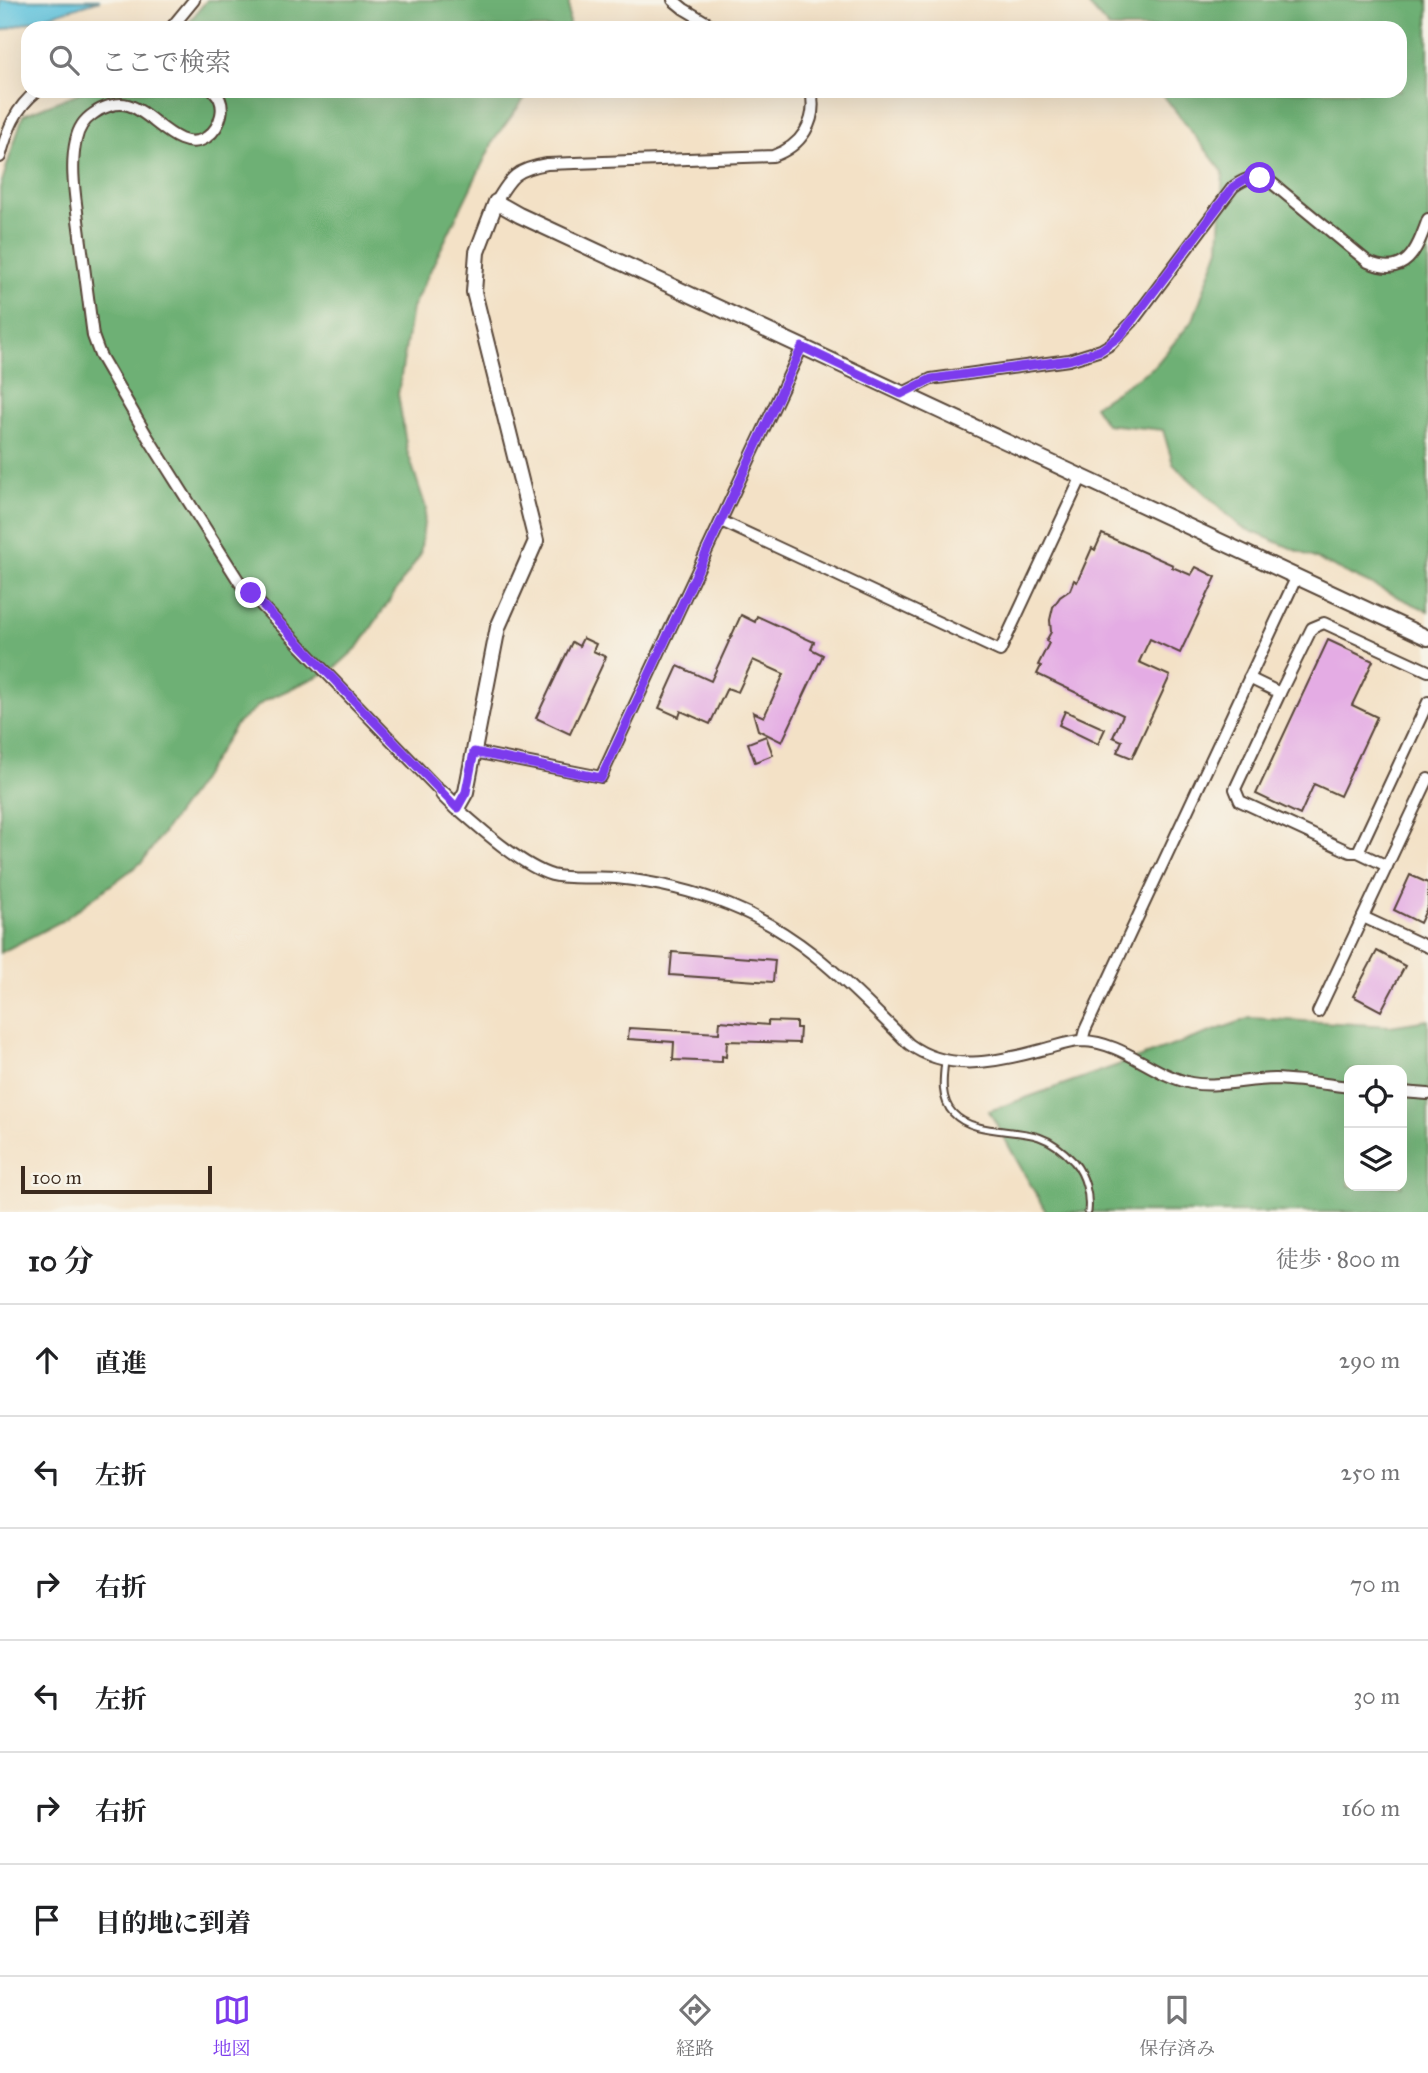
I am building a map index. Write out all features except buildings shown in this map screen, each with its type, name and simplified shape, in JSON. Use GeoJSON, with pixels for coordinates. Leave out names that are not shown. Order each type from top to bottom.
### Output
{"type":"FeatureCollection","features":[{"type":"Feature","properties":{"kind":"street"},"geometry":{"type":"LineString","coordinates":[[177,21],[194,0]]}},
{"type":"Feature","properties":{"kind":"street"},"geometry":{"type":"LineString","coordinates":[[673,0],[703,21]]}},
{"type":"Feature","properties":{"kind":"street"},"geometry":{"type":"LineString","coordinates":[[0,157],[12,120],[28,98]]}},
{"type":"Feature","properties":{"kind":"street"},"geometry":{"type":"LineString","coordinates":[[218,98],[222,104],[220,119],[213,132],[199,141],[177,138],[138,109],[124,104],[100,109],[91,115],[78,132],[74,153],[75,187],[93,336],[100,355],[147,436],[240,583],[457,808],[525,862],[544,872],[658,884],[727,904],[769,923],[827,964],[909,1044],[944,1062],[1002,1061],[1082,1041],[1127,1052],[1164,1074],[1191,1083],[1219,1084],[1276,1079],[1344,1086]]}},
{"type":"Feature","properties":{"kind":"street"},"geometry":{"type":"LineString","coordinates":[[457,808],[466,792],[498,627],[536,541],[476,304],[474,281],[477,253],[496,202],[511,177],[518,172],[547,164],[773,156],[798,142],[808,127],[813,109],[812,98]]}},
{"type":"Feature","properties":{"kind":"street"},"geometry":{"type":"LineString","coordinates":[[901,394],[931,379],[1069,360],[1111,344],[1132,322],[1233,187],[1247,178],[1260,178],[1272,183],[1368,262],[1382,268],[1401,265],[1409,260],[1428,219]]}},
{"type":"Feature","properties":{"kind":"street"},"geometry":{"type":"LineString","coordinates":[[496,202],[901,394],[1428,638]]}},
{"type":"Feature","properties":{"kind":"street"},"geometry":{"type":"LineString","coordinates":[[474,752],[601,778],[802,347]]}},
{"type":"Feature","properties":{"kind":"street"},"geometry":{"type":"LineString","coordinates":[[721,521],[1000,651],[1081,478]]}},
{"type":"Feature","properties":{"kind":"street"},"geometry":{"type":"LineString","coordinates":[[1082,1041],[1297,576]]}},
{"type":"Feature","properties":{"kind":"street"},"geometry":{"type":"LineString","coordinates":[[1387,866],[1358,852],[1350,852],[1240,801],[1235,789],[1312,628],[1324,623],[1428,671]]}},
{"type":"Feature","properties":{"kind":"street"},"geometry":{"type":"LineString","coordinates":[[1249,678],[1280,693]]}},
{"type":"Feature","properties":{"kind":"street"},"geometry":{"type":"LineString","coordinates":[[1358,852],[1428,702]]}},
{"type":"Feature","properties":{"kind":"street"},"geometry":{"type":"LineString","coordinates":[[1318,1012],[1427,784]]}},
{"type":"Feature","properties":{"kind":"street"},"geometry":{"type":"LineString","coordinates":[[1363,917],[1428,947]]}},
{"type":"Feature","properties":{"kind":"street"},"geometry":{"type":"LineString","coordinates":[[1407,1092],[1428,1094]]}},
{"type":"Feature","properties":{"kind":"lane"},"geometry":{"type":"LineString","coordinates":[[944,1062],[942,1090],[951,1112],[967,1124],[1039,1137],[1061,1148],[1080,1169],[1089,1198],[1088,1212]]}},
{"type":"Feature","properties":{"kind":"green space"},"geometry":{"type":"Polygon","coordinates":[[[207,0],[569,0],[569,21],[190,21],[207,0]]]}},
{"type":"Feature","properties":{"kind":"green space"},"geometry":{"type":"Polygon","coordinates":[[[1084,0],[1428,0],[1428,611],[1241,527],[1173,464],[1163,430],[1106,424],[1094,406],[1155,366],[1193,320],[1219,248],[1223,172],[1165,98],[1407,98],[1407,21],[1103,21],[1084,0]]]}},
{"type":"Feature","properties":{"kind":"green space"},"geometry":{"type":"Polygon","coordinates":[[[66,98],[525,98],[494,140],[412,308],[398,394],[407,450],[426,508],[420,555],[359,646],[334,669],[264,701],[235,726],[198,784],[142,862],[62,921],[0,953],[0,188],[23,115],[66,98]]]}},
{"type":"Feature","properties":{"kind":"green space"},"geometry":{"type":"Polygon","coordinates":[[[1250,1018],[1390,1026],[1428,1020],[1428,1212],[1046,1212],[989,1111],[1250,1018]]]}},
{"type":"Feature","properties":{"kind":"water"},"geometry":{"type":"Polygon","coordinates":[[[0,0],[100,0],[32,21],[21,21],[21,24],[0,31],[0,0]]]}},
{"type":"Feature","properties":{"kind":"route"},"geometry":{"type":"LineString","coordinates":[[251,593],[457,808],[466,792],[474,752],[601,778],[802,347],[901,394],[931,379],[1082,358],[1101,350],[1121,335],[1233,187],[1247,178],[1260,178]]}}]}
